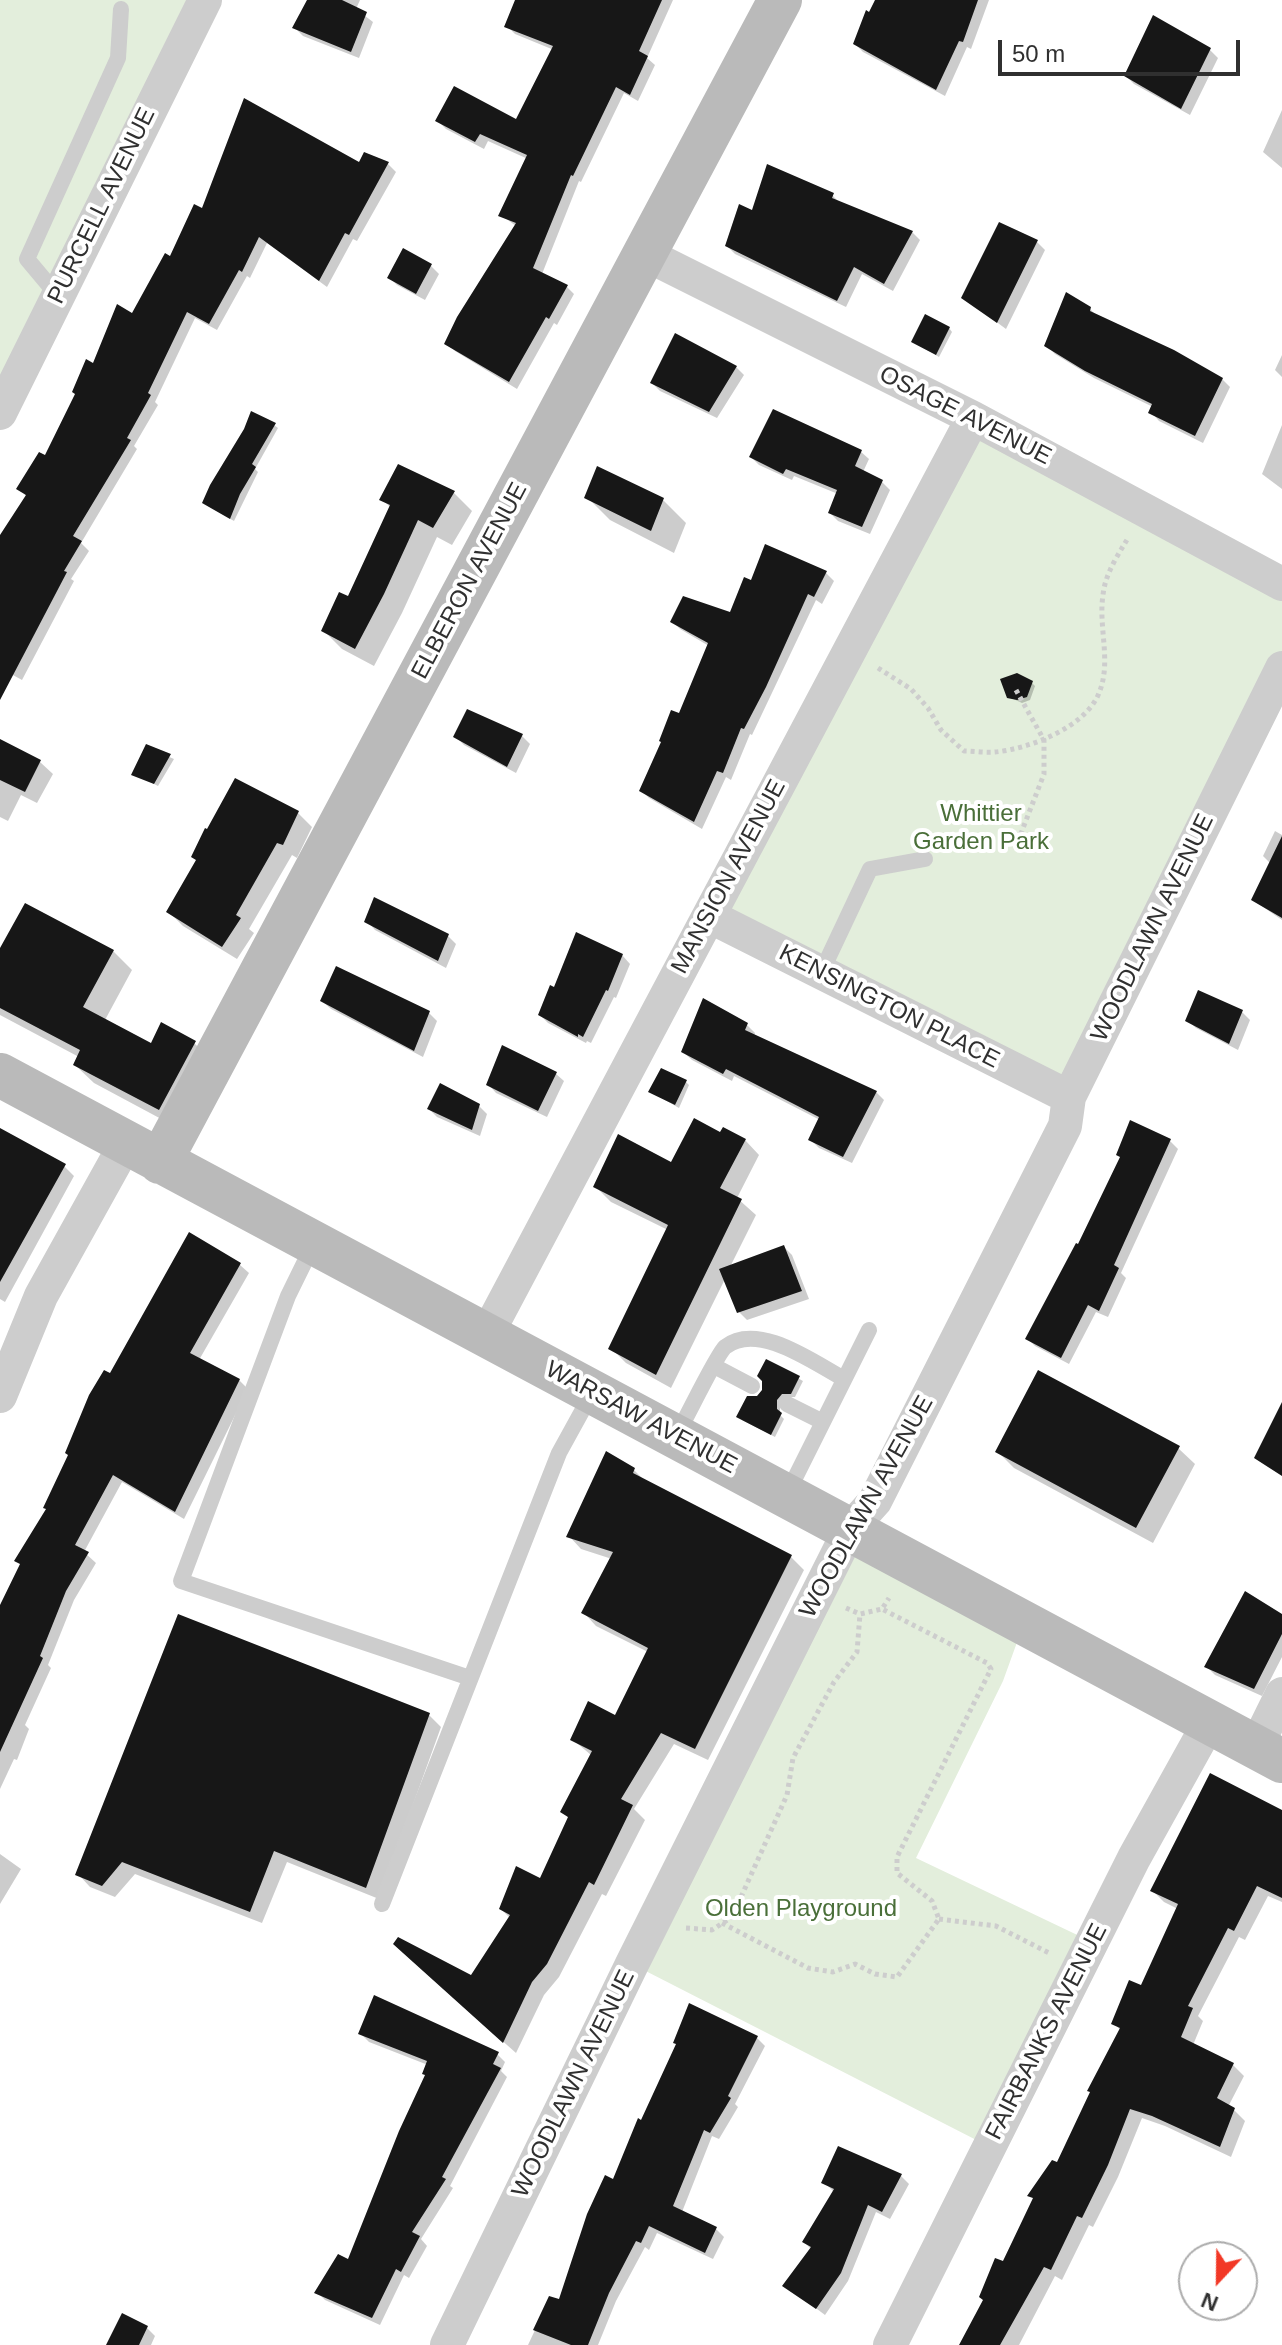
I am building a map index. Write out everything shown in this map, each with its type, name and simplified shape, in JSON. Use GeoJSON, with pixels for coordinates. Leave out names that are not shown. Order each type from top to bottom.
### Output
{"type":"FeatureCollection","features":[{"type":"Feature","properties":{"kind":"main road","name":"ELBERON AVENUE"},"geometry":{"type":"LineString","coordinates":[[143,1152],[645,254],[780,0]]}},
{"type":"Feature","properties":{"kind":"main road","name":"WARSAW AVENUE"},"geometry":{"type":"LineString","coordinates":[[0,1075],[1269,1754]]}},
{"type":"Feature","properties":{"kind":"street","name":"PURCELL AVENUE"},"geometry":{"type":"LineString","coordinates":[[0,413],[205,0]]}},
{"type":"Feature","properties":{"kind":"street","name":"OSAGE AVENUE"},"geometry":{"type":"LineString","coordinates":[[645,254],[973,418],[1282,584]]}},
{"type":"Feature","properties":{"kind":"street","name":"MANSION AVENUE"},"geometry":{"type":"LineString","coordinates":[[486,1336],[973,418]]}},
{"type":"Feature","properties":{"kind":"street","name":"WOODLAWN AVENUE"},"geometry":{"type":"LineString","coordinates":[[447,2345],[632,1964],[850,1529],[875,1501],[1065,1126],[1069,1097],[1282,668]]}},
{"type":"Feature","properties":{"kind":"street","name":"KENSINGTON PLACE"},"geometry":{"type":"LineString","coordinates":[[709,916],[1069,1097]]}},
{"type":"Feature","properties":{"kind":"street"},"geometry":{"type":"LineString","coordinates":[[0,1396],[41,1296],[143,1152]]}},
{"type":"Feature","properties":{"kind":"street"},"geometry":{"type":"LineString","coordinates":[[1269,1754],[1282,1694]]}},
{"type":"Feature","properties":{"kind":"street","name":"FAIRBANKS AVENUE"},"geometry":{"type":"LineString","coordinates":[[890,2345],[1134,1858],[1209,1723]]}},
{"type":"Feature","properties":{"kind":"lane"},"geometry":{"type":"LineString","coordinates":[[58,296],[27,259],[118,58],[121,9]]}},
{"type":"Feature","properties":{"kind":"lane"},"geometry":{"type":"LineString","coordinates":[[821,973],[870,869],[925,859]]}},
{"type":"Feature","properties":{"kind":"lane"},"geometry":{"type":"LineString","coordinates":[[314,1244],[288,1296],[181,1581],[470,1678]]}},
{"type":"Feature","properties":{"kind":"lane"},"geometry":{"type":"LineString","coordinates":[[786,1495],[869,1330]]}},
{"type":"Feature","properties":{"kind":"lane"},"geometry":{"type":"LineString","coordinates":[[676,1437],[723,1348],[739,1339],[771,1340],[844,1379]]}},
{"type":"Feature","properties":{"kind":"lane"},"geometry":{"type":"LineString","coordinates":[[714,1366],[752,1386]]}},
{"type":"Feature","properties":{"kind":"lane"},"geometry":{"type":"LineString","coordinates":[[382,1904],[559,1453],[592,1393]]}},
{"type":"Feature","properties":{"kind":"lane"},"geometry":{"type":"LineString","coordinates":[[787,1404],[823,1422]]}},
{"type":"Feature","properties":{"kind":"path"},"geometry":{"type":"LineString","coordinates":[[849,651],[911,689],[928,708],[941,730],[964,751],[995,752],[1044,740],[1079,720],[1099,694],[1104,663],[1103,594],[1113,564],[1144,510]]}},
{"type":"Feature","properties":{"kind":"path"},"geometry":{"type":"LineString","coordinates":[[1016,690],[1044,740],[1044,774],[1018,841]]}},
{"type":"Feature","properties":{"kind":"path"},"geometry":{"type":"LineString","coordinates":[[882,1609],[889,1598]]}},
{"type":"Feature","properties":{"kind":"path"},"geometry":{"type":"LineString","coordinates":[[842,1607],[860,1614],[882,1609],[987,1663],[991,1669],[897,1857],[897,1873],[932,1901],[939,1919]]}},
{"type":"Feature","properties":{"kind":"path"},"geometry":{"type":"LineString","coordinates":[[681,1928],[712,1930],[732,1917],[787,1795],[793,1758],[834,1682],[857,1652],[860,1614]]}},
{"type":"Feature","properties":{"kind":"path"},"geometry":{"type":"LineString","coordinates":[[722,1923],[808,1968],[833,1972],[855,1964],[889,1978],[897,1977],[903,1971],[939,1919]]}},
{"type":"Feature","properties":{"kind":"path"},"geometry":{"type":"LineString","coordinates":[[939,1919],[996,1926],[1078,1970]]}},
{"type":"Feature","properties":{"kind":"green space"},"geometry":{"type":"Polygon","coordinates":[[[0,0],[205,0],[0,413],[0,0]]]}},
{"type":"Feature","properties":{"kind":"green space","name":"Whittier Garden Park"},"geometry":{"type":"Polygon","coordinates":[[[973,418],[1282,584],[1282,668],[1069,1097],[709,916],[973,418]]]}},
{"type":"Feature","properties":{"kind":"green space","name":"Olden Playground"},"geometry":{"type":"Polygon","coordinates":[[[850,1529],[1024,1623],[1003,1681],[916,1858],[1092,1942],[990,2147],[632,1964],[850,1529]]]}},
{"type":"Feature","properties":{"kind":"building"},"geometry":{"type":"Polygon","coordinates":[[[307,0],[342,0],[367,12],[351,52],[292,28],[307,0]]]}},
{"type":"Feature","properties":{"kind":"building"},"geometry":{"type":"Polygon","coordinates":[[[515,0],[662,0],[639,51],[648,56],[630,95],[616,87],[571,175],[533,268],[568,285],[509,382],[444,344],[457,317],[516,223],[498,216],[527,155],[480,134],[475,142],[435,121],[454,86],[516,119],[553,46],[504,27],[515,0]]]}},
{"type":"Feature","properties":{"kind":"building"},"geometry":{"type":"Polygon","coordinates":[[[875,0],[978,0],[963,42],[959,41],[936,90],[853,44],[866,10],[869,12],[875,0]]]}},
{"type":"Feature","properties":{"kind":"building"},"geometry":{"type":"Polygon","coordinates":[[[1153,15],[1211,48],[1181,109],[1124,76],[1153,15]]]}},
{"type":"Feature","properties":{"kind":"building"},"geometry":{"type":"Polygon","coordinates":[[[244,98],[359,162],[364,152],[389,162],[349,235],[345,233],[319,281],[259,237],[242,272],[239,270],[209,324],[187,312],[148,393],[151,395],[127,438],[131,440],[73,536],[82,541],[0,700],[0,535],[26,495],[16,489],[39,452],[45,455],[75,394],[72,392],[86,359],[93,363],[117,304],[132,313],[165,253],[170,256],[194,204],[202,208],[244,98]]]}},
{"type":"Feature","properties":{"kind":"building"},"geometry":{"type":"Polygon","coordinates":[[[767,164],[834,193],[832,198],[913,231],[884,284],[854,267],[837,301],[725,246],[739,204],[752,210],[767,164]]]}},
{"type":"Feature","properties":{"kind":"building"},"geometry":{"type":"Polygon","coordinates":[[[999,222],[1038,240],[997,323],[961,298],[999,222]]]}},
{"type":"Feature","properties":{"kind":"building"},"geometry":{"type":"Polygon","coordinates":[[[403,248],[432,264],[416,294],[387,278],[403,248]]]}},
{"type":"Feature","properties":{"kind":"building"},"geometry":{"type":"Polygon","coordinates":[[[1066,292],[1091,307],[1090,311],[1174,350],[1223,378],[1195,436],[1148,413],[1152,404],[1085,371],[1044,346],[1066,292]]]}},
{"type":"Feature","properties":{"kind":"building"},"geometry":{"type":"Polygon","coordinates":[[[925,314],[950,327],[936,355],[911,342],[925,314]]]}},
{"type":"Feature","properties":{"kind":"building"},"geometry":{"type":"Polygon","coordinates":[[[675,333],[737,366],[709,412],[650,383],[675,333]]]}},
{"type":"Feature","properties":{"kind":"building"},"geometry":{"type":"Polygon","coordinates":[[[773,409],[862,450],[855,466],[883,480],[862,527],[828,513],[837,490],[786,469],[783,474],[749,457],[773,409]]]}},
{"type":"Feature","properties":{"kind":"building"},"geometry":{"type":"Polygon","coordinates":[[[251,411],[276,423],[252,464],[256,467],[230,519],[202,503],[251,411]]]}},
{"type":"Feature","properties":{"kind":"building"},"geometry":{"type":"Polygon","coordinates":[[[398,464],[455,491],[433,528],[418,520],[355,649],[321,631],[339,592],[348,596],[390,505],[379,500],[398,464]]]}},
{"type":"Feature","properties":{"kind":"building"},"geometry":{"type":"Polygon","coordinates":[[[597,466],[664,498],[651,531],[584,498],[597,466]]]}},
{"type":"Feature","properties":{"kind":"building"},"geometry":{"type":"Polygon","coordinates":[[[765,544],[827,571],[814,597],[808,594],[766,687],[744,729],[741,728],[723,773],[717,771],[694,822],[639,791],[661,742],[671,710],[679,713],[708,643],[670,622],[683,596],[730,612],[744,577],[751,580],[765,544]]]}},
{"type":"Feature","properties":{"kind":"building"},"geometry":{"type":"Polygon","coordinates":[[[1017,673],[1033,681],[1027,697],[1017,700],[1007,698],[1000,679],[1017,673]]]}},
{"type":"Feature","properties":{"kind":"building"},"geometry":{"type":"Polygon","coordinates":[[[467,709],[523,734],[507,767],[453,737],[467,709]]]}},
{"type":"Feature","properties":{"kind":"building"},"geometry":{"type":"Polygon","coordinates":[[[0,739],[41,760],[25,792],[0,780],[0,739]]]}},
{"type":"Feature","properties":{"kind":"building"},"geometry":{"type":"Polygon","coordinates":[[[146,744],[171,754],[154,784],[131,775],[146,744]]]}},
{"type":"Feature","properties":{"kind":"building"},"geometry":{"type":"Polygon","coordinates":[[[235,778],[299,811],[283,845],[277,843],[236,915],[241,918],[222,947],[166,912],[196,860],[191,857],[205,828],[235,778]]]}},
{"type":"Feature","properties":{"kind":"building"},"geometry":{"type":"Polygon","coordinates":[[[1282,836],[1282,918],[1251,900],[1282,836]]]}},
{"type":"Feature","properties":{"kind":"building"},"geometry":{"type":"Polygon","coordinates":[[[374,897],[449,934],[438,961],[364,922],[374,897]]]}},
{"type":"Feature","properties":{"kind":"building"},"geometry":{"type":"Polygon","coordinates":[[[25,903],[114,950],[83,1007],[151,1043],[161,1022],[196,1041],[159,1110],[73,1065],[80,1050],[0,1008],[0,948],[25,903]]]}},
{"type":"Feature","properties":{"kind":"building"},"geometry":{"type":"Polygon","coordinates":[[[576,932],[623,954],[608,991],[583,1037],[538,1015],[550,985],[554,987],[576,932]]]}},
{"type":"Feature","properties":{"kind":"building"},"geometry":{"type":"Polygon","coordinates":[[[336,966],[430,1011],[414,1051],[320,1001],[336,966]]]}},
{"type":"Feature","properties":{"kind":"building"},"geometry":{"type":"Polygon","coordinates":[[[1198,990],[1243,1010],[1229,1044],[1185,1021],[1198,990]]]}},
{"type":"Feature","properties":{"kind":"building"},"geometry":{"type":"Polygon","coordinates":[[[703,998],[748,1023],[745,1030],[877,1091],[843,1157],[808,1140],[819,1117],[726,1069],[723,1074],[681,1052],[703,998]]]}},
{"type":"Feature","properties":{"kind":"building"},"geometry":{"type":"Polygon","coordinates":[[[502,1045],[557,1072],[538,1111],[486,1085],[502,1045]]]}},
{"type":"Feature","properties":{"kind":"building"},"geometry":{"type":"Polygon","coordinates":[[[661,1068],[687,1080],[675,1105],[648,1092],[661,1068]]]}},
{"type":"Feature","properties":{"kind":"building"},"geometry":{"type":"Polygon","coordinates":[[[440,1083],[480,1104],[472,1130],[427,1109],[440,1083]]]}},
{"type":"Feature","properties":{"kind":"building"},"geometry":{"type":"Polygon","coordinates":[[[694,1118],[720,1132],[723,1127],[746,1139],[720,1188],[742,1199],[656,1375],[608,1349],[668,1225],[593,1187],[618,1134],[671,1162],[694,1118]]]}},
{"type":"Feature","properties":{"kind":"building"},"geometry":{"type":"Polygon","coordinates":[[[1130,1120],[1171,1139],[1114,1265],[1119,1268],[1099,1311],[1088,1305],[1061,1358],[1025,1339],[1078,1244],[1120,1157],[1116,1155],[1130,1120]]]}},
{"type":"Feature","properties":{"kind":"building"},"geometry":{"type":"Polygon","coordinates":[[[0,1128],[66,1164],[0,1282],[0,1128]]]}},
{"type":"Feature","properties":{"kind":"building"},"geometry":{"type":"Polygon","coordinates":[[[189,1232],[241,1263],[190,1353],[240,1379],[175,1512],[113,1475],[75,1545],[89,1552],[66,1591],[40,1656],[43,1658],[0,1752],[0,1605],[20,1564],[14,1561],[46,1509],[43,1508],[68,1455],[65,1453],[89,1395],[104,1370],[110,1373],[189,1232]]]}},
{"type":"Feature","properties":{"kind":"building"},"geometry":{"type":"Polygon","coordinates":[[[784,1245],[802,1291],[737,1313],[719,1269],[784,1245]]]}},
{"type":"Feature","properties":{"kind":"building"},"geometry":{"type":"Polygon","coordinates":[[[766,1359],[800,1376],[791,1394],[782,1394],[777,1400],[777,1409],[782,1413],[771,1435],[736,1417],[747,1396],[757,1396],[762,1390],[762,1381],[757,1376],[766,1359]]]}},
{"type":"Feature","properties":{"kind":"building"},"geometry":{"type":"Polygon","coordinates":[[[1038,1370],[1180,1446],[1136,1528],[995,1452],[1038,1370]]]}},
{"type":"Feature","properties":{"kind":"building"},"geometry":{"type":"Polygon","coordinates":[[[1282,1402],[1282,1476],[1254,1458],[1282,1402]]]}},
{"type":"Feature","properties":{"kind":"building"},"geometry":{"type":"Polygon","coordinates":[[[606,1451],[635,1468],[633,1473],[792,1555],[695,1749],[661,1733],[621,1799],[633,1805],[594,1885],[589,1882],[547,1964],[532,1982],[503,2043],[393,1944],[398,1937],[471,1975],[510,1915],[499,1909],[516,1866],[540,1878],[568,1817],[560,1812],[592,1751],[570,1740],[588,1701],[615,1715],[648,1648],[581,1613],[613,1552],[566,1537],[606,1451]]]}},
{"type":"Feature","properties":{"kind":"building"},"geometry":{"type":"Polygon","coordinates":[[[1245,1591],[1282,1614],[1282,1634],[1254,1689],[1204,1667],[1245,1591]]]}},
{"type":"Feature","properties":{"kind":"building"},"geometry":{"type":"Polygon","coordinates":[[[178,1614],[430,1713],[366,1888],[274,1851],[250,1912],[122,1862],[102,1886],[75,1875],[178,1614]]]}},
{"type":"Feature","properties":{"kind":"building"},"geometry":{"type":"Polygon","coordinates":[[[1210,1773],[1282,1810],[1282,1898],[1257,1886],[1234,1931],[1228,1928],[1188,2006],[1193,2008],[1181,2037],[1234,2063],[1217,2098],[1235,2108],[1220,2147],[1130,2109],[1108,2165],[1082,2218],[1077,2216],[1051,2270],[1044,2267],[1000,2345],[959,2345],[983,2300],[979,2297],[995,2258],[1003,2261],[1033,2198],[1027,2196],[1052,2160],[1057,2162],[1090,2092],[1087,2091],[1120,2028],[1111,2024],[1129,1980],[1141,1985],[1178,1904],[1150,1891],[1210,1773]]]}},
{"type":"Feature","properties":{"kind":"building"},"geometry":{"type":"Polygon","coordinates":[[[374,1995],[499,2052],[493,2064],[501,2068],[442,2177],[446,2179],[412,2232],[420,2236],[401,2272],[396,2269],[372,2318],[314,2293],[338,2254],[348,2259],[425,2075],[422,2074],[427,2061],[358,2034],[374,1995]]]}},
{"type":"Feature","properties":{"kind":"building"},"geometry":{"type":"Polygon","coordinates":[[[689,2003],[758,2036],[728,2096],[731,2098],[710,2133],[704,2130],[673,2206],[717,2227],[705,2253],[649,2226],[641,2243],[636,2241],[609,2293],[588,2345],[571,2345],[533,2330],[549,2296],[559,2299],[587,2214],[605,2175],[613,2179],[638,2118],[641,2120],[676,2044],[673,2043],[689,2003]]]}},
{"type":"Feature","properties":{"kind":"building"},"geometry":{"type":"Polygon","coordinates":[[[838,2146],[902,2174],[882,2212],[868,2205],[841,2273],[816,2309],[782,2286],[811,2247],[802,2242],[834,2189],[821,2183],[838,2146]]]}},
{"type":"Feature","properties":{"kind":"building"},"geometry":{"type":"Polygon","coordinates":[[[122,2313],[148,2326],[139,2345],[106,2345],[122,2313]]]}}]}
